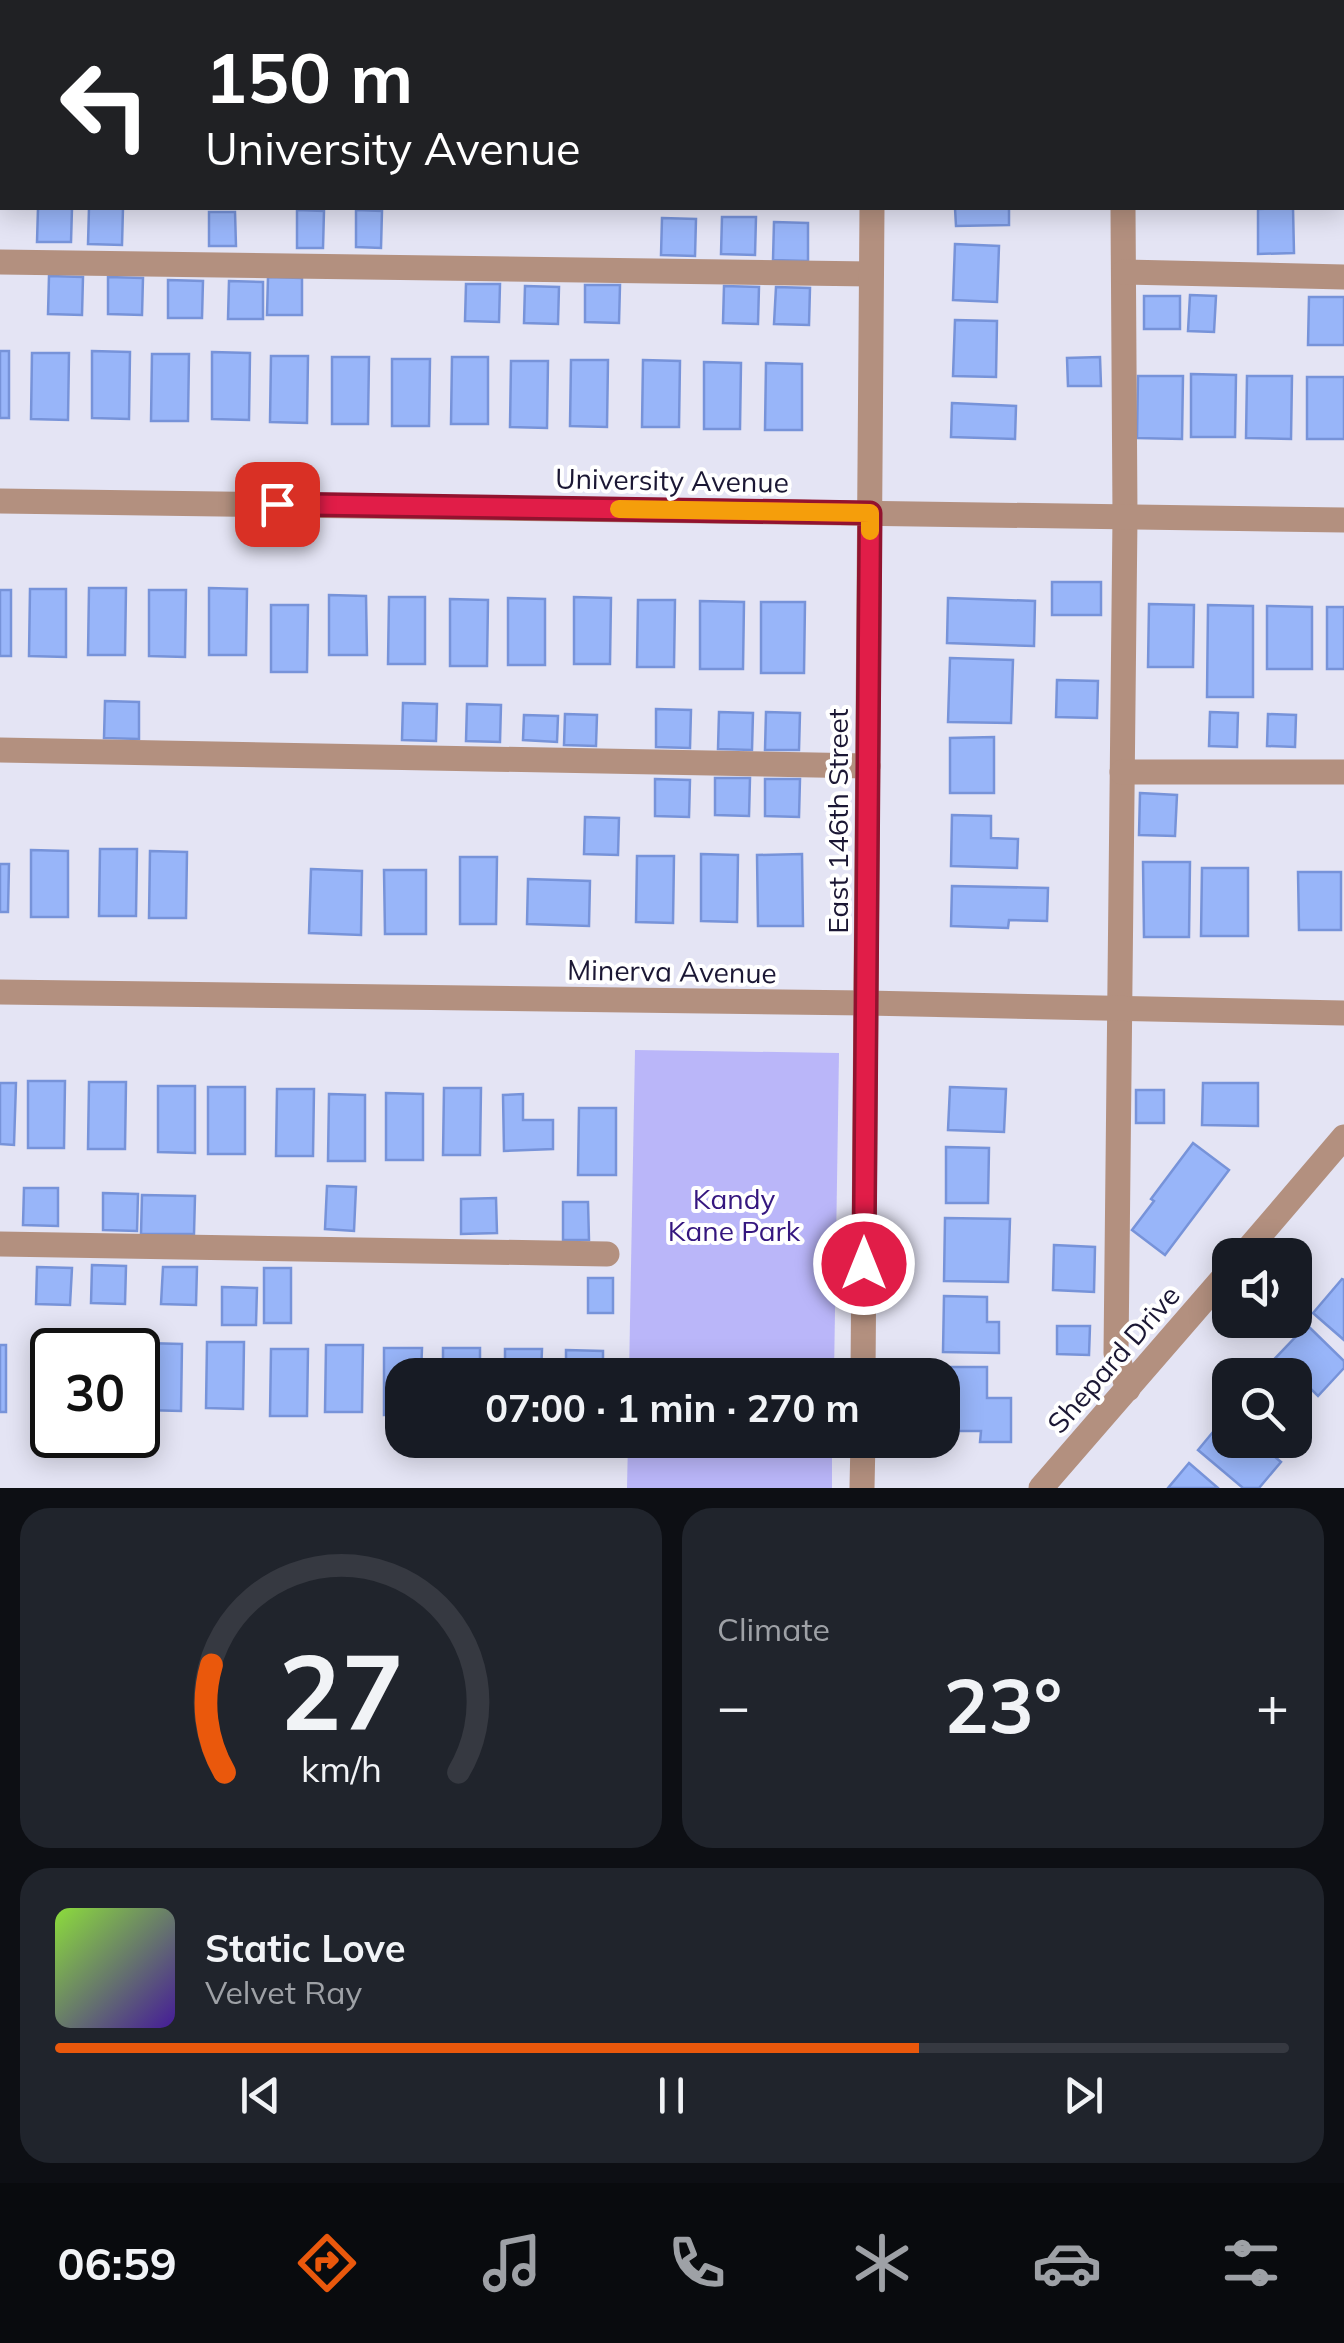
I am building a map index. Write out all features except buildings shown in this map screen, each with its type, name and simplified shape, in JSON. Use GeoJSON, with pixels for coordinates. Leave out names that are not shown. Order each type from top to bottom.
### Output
{"type":"FeatureCollection","features":[{"type":"Feature","properties":{"kind":"street","name":"East 146th Street"},"geometry":{"type":"LineString","coordinates":[[863,1358],[872,210]]}},
{"type":"Feature","properties":{"kind":"street"},"geometry":{"type":"LineString","coordinates":[[1123,210],[1125,516],[1116,1353],[1128,1389]]}},
{"type":"Feature","properties":{"kind":"street"},"geometry":{"type":"LineString","coordinates":[[0,262],[872,274]]}},
{"type":"Feature","properties":{"kind":"street"},"geometry":{"type":"LineString","coordinates":[[1124,272],[1344,277]]}},
{"type":"Feature","properties":{"kind":"street","name":"University Avenue"},"geometry":{"type":"LineString","coordinates":[[0,500],[1344,520]]}},
{"type":"Feature","properties":{"kind":"street"},"geometry":{"type":"LineString","coordinates":[[0,750],[868,766]]}},
{"type":"Feature","properties":{"kind":"street"},"geometry":{"type":"LineString","coordinates":[[1122,772],[1344,772]]}},
{"type":"Feature","properties":{"kind":"street","name":"Minerva Avenue"},"geometry":{"type":"LineString","coordinates":[[0,992],[1344,1013]]}},
{"type":"Feature","properties":{"kind":"street"},"geometry":{"type":"LineString","coordinates":[[1257,1238],[1344,1136]]}},
{"type":"Feature","properties":{"kind":"street"},"geometry":{"type":"LineString","coordinates":[[0,1244],[607,1254]]}},
{"type":"Feature","properties":{"kind":"street","name":"Shepard Drive"},"geometry":{"type":"LineString","coordinates":[[1042,1488],[1212,1291]]}},
{"type":"Feature","properties":{"kind":"street"},"geometry":{"type":"LineString","coordinates":[[862,1488],[863,1458]]}},
{"type":"Feature","properties":{"kind":"green space","name":"Kandy Kane Park"},"geometry":{"type":"Polygon","coordinates":[[[635,1050],[839,1053],[834,1358],[629,1358],[635,1050]]]}},
{"type":"Feature","properties":{"kind":"green space"},"geometry":{"type":"Polygon","coordinates":[[[628,1458],[832,1458],[832,1488],[627,1488],[628,1458]]]}},
{"type":"Feature","properties":{"kind":"slow traffic"},"geometry":{"type":"LineString","coordinates":[[619,509],[870,513],[870,531]]}},
{"type":"Feature","properties":{"kind":"route"},"geometry":{"type":"LineString","coordinates":[[277,504],[870,513],[864,1264]]}}]}
